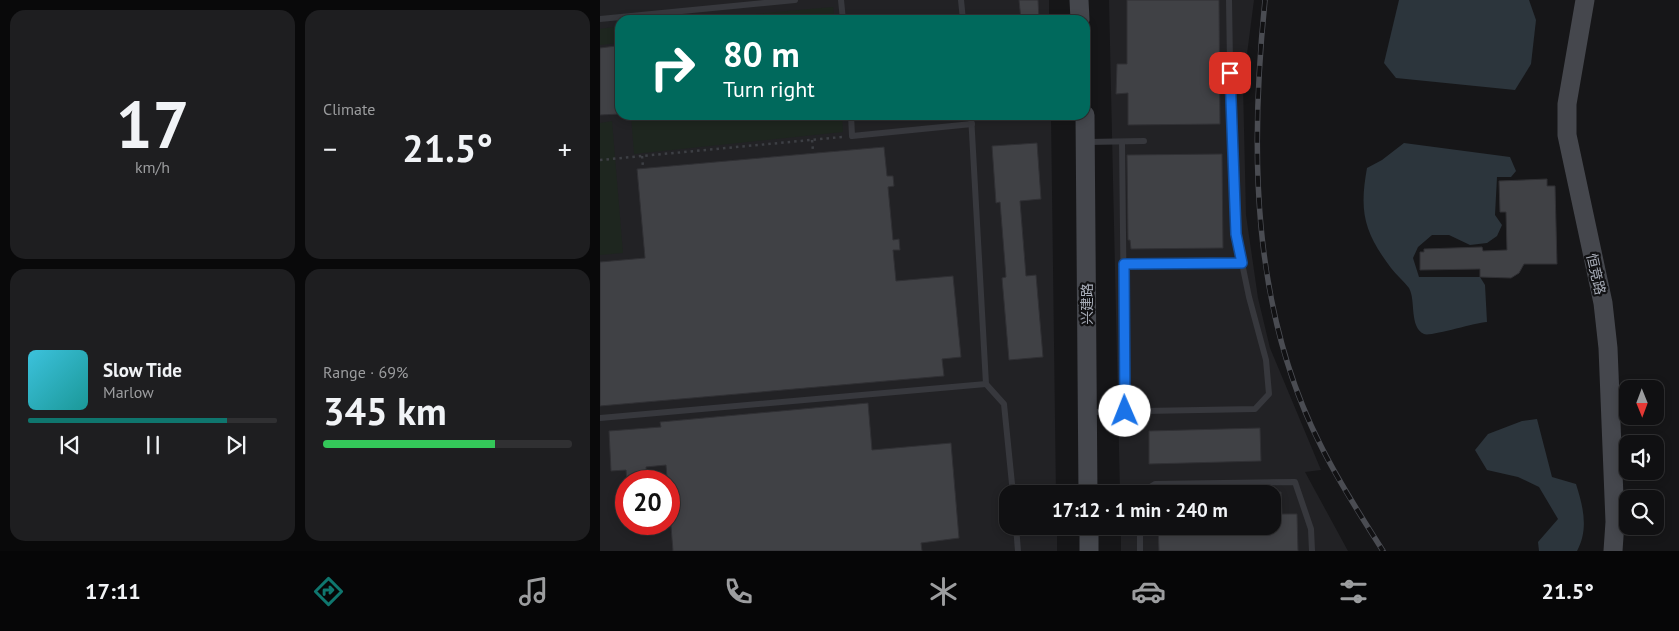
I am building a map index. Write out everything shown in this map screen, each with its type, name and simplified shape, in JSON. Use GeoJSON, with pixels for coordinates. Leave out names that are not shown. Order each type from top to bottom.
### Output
{"type":"FeatureCollection","features":[{"type":"Feature","properties":{"kind":"main road"},"geometry":{"type":"LineString","coordinates":[[1079,0],[1080,15]]}},
{"type":"Feature","properties":{"kind":"main road","name":"恒竞路"},"geometry":{"type":"LineString","coordinates":[[1585,0],[1567,104],[1567,135],[1603,303],[1608,348],[1615,522],[1613,551]]}},
{"type":"Feature","properties":{"kind":"main road","name":"兴建路"},"geometry":{"type":"LineString","coordinates":[[1084,120],[1088,485]]}},
{"type":"Feature","properties":{"kind":"main road"},"geometry":{"type":"LineString","coordinates":[[1089,535],[1089,551]]}},
{"type":"Feature","properties":{"kind":"lane"},"geometry":{"type":"LineString","coordinates":[[641,15],[795,0]]}},
{"type":"Feature","properties":{"kind":"lane"},"geometry":{"type":"LineString","coordinates":[[841,0],[842,15]]}},
{"type":"Feature","properties":{"kind":"lane"},"geometry":{"type":"LineString","coordinates":[[961,0],[962,15]]}},
{"type":"Feature","properties":{"kind":"lane"},"geometry":{"type":"LineString","coordinates":[[1088,412],[1255,409],[1269,394],[1266,360],[1236,234],[1231,127],[1229,0]]}},
{"type":"Feature","properties":{"kind":"lane"},"geometry":{"type":"LineString","coordinates":[[600,19],[615,18]]}},
{"type":"Feature","properties":{"kind":"lane"},"geometry":{"type":"LineString","coordinates":[[851,120],[852,136],[972,124]]}},
{"type":"Feature","properties":{"kind":"lane"},"geometry":{"type":"LineString","coordinates":[[972,120],[986,384],[1004,404],[1012,485]]}},
{"type":"Feature","properties":{"kind":"lane"},"geometry":{"type":"LineString","coordinates":[[1086,142],[1144,141]]}},
{"type":"Feature","properties":{"kind":"lane"},"geometry":{"type":"LineString","coordinates":[[1122,142],[1125,411]]}},
{"type":"Feature","properties":{"kind":"lane"},"geometry":{"type":"LineString","coordinates":[[1124,264],[1242,263]]}},
{"type":"Feature","properties":{"kind":"lane"},"geometry":{"type":"LineString","coordinates":[[600,418],[986,384]]}},
{"type":"Feature","properties":{"kind":"lane"},"geometry":{"type":"LineString","coordinates":[[1153,485],[1295,482],[1311,529],[1312,551]]}},
{"type":"Feature","properties":{"kind":"lane"},"geometry":{"type":"LineString","coordinates":[[1017,535],[1018,551]]}},
{"type":"Feature","properties":{"kind":"lane"},"geometry":{"type":"LineString","coordinates":[[1140,535],[1140,551]]}},
{"type":"Feature","properties":{"kind":"path"},"geometry":{"type":"LineString","coordinates":[[600,160],[852,136]]}},
{"type":"Feature","properties":{"kind":"path"},"geometry":{"type":"LineString","coordinates":[[812,140],[813,151]]}},
{"type":"Feature","properties":{"kind":"path"},"geometry":{"type":"LineString","coordinates":[[642,156],[643,167]]}},
{"type":"Feature","properties":{"kind":"shaded area"},"geometry":{"type":"Polygon","coordinates":[[[600,0],[1049,0],[1049,15],[615,15],[615,120],[1051,120],[1056,485],[999,485],[999,535],[1057,535],[1057,551],[600,551],[600,0]]]}},
{"type":"Feature","properties":{"kind":"shaded area"},"geometry":{"type":"Polygon","coordinates":[[[1109,0],[1254,0],[1243,85],[1246,215],[1258,298],[1270,348],[1321,470],[1305,472],[1348,551],[1121,551],[1121,535],[1281,535],[1281,485],[1120,485],[1109,0]]]}},
{"type":"Feature","properties":{"kind":"shaded area"},"geometry":{"type":"Polygon","coordinates":[[[1399,0],[1529,0],[1536,20],[1531,64],[1515,90],[1396,78],[1384,63],[1399,0]]]}},
{"type":"Feature","properties":{"kind":"shaded area"},"geometry":{"type":"Polygon","coordinates":[[[833,7],[834,15],[744,15],[833,7]]]}},
{"type":"Feature","properties":{"kind":"shaded area"},"geometry":{"type":"Polygon","coordinates":[[[615,27],[615,43],[600,45],[600,29],[615,27]]]}},
{"type":"Feature","properties":{"kind":"shaded area"},"geometry":{"type":"Polygon","coordinates":[[[631,120],[842,120],[843,132],[634,154],[631,120]]]}},
{"type":"Feature","properties":{"kind":"shaded area"},"geometry":{"type":"Polygon","coordinates":[[[612,121],[623,253],[600,255],[600,123],[612,121]]]}},
{"type":"Feature","properties":{"kind":"shaded area"},"geometry":{"type":"Polygon","coordinates":[[[1404,143],[1510,157],[1516,171],[1511,177],[1497,177],[1495,215],[1502,225],[1497,236],[1487,243],[1470,245],[1449,235],[1432,235],[1418,247],[1413,258],[1419,277],[1480,277],[1485,285],[1487,322],[1428,334],[1419,331],[1416,326],[1409,288],[1393,271],[1369,232],[1364,209],[1367,168],[1382,160],[1404,143]]]}},
{"type":"Feature","properties":{"kind":"shaded area"},"geometry":{"type":"Polygon","coordinates":[[[1537,419],[1552,477],[1576,484],[1579,492],[1584,526],[1581,543],[1577,551],[1539,551],[1538,542],[1558,519],[1539,487],[1518,477],[1487,470],[1475,450],[1488,434],[1522,421],[1537,419]]]}},
{"type":"Feature","properties":{"kind":"building"},"geometry":{"type":"Polygon","coordinates":[[[1019,0],[1038,0],[1039,15],[1020,15],[1019,0]]]}},
{"type":"Feature","properties":{"kind":"building"},"geometry":{"type":"Polygon","coordinates":[[[1127,0],[1219,0],[1220,124],[1128,125],[1128,93],[1116,94],[1117,64],[1127,64],[1127,0]]]}},
{"type":"Feature","properties":{"kind":"building"},"geometry":{"type":"Polygon","coordinates":[[[615,46],[615,114],[600,115],[600,48],[615,46]]]}},
{"type":"Feature","properties":{"kind":"building"},"geometry":{"type":"Polygon","coordinates":[[[1037,143],[1041,199],[1020,201],[1026,276],[1036,275],[1043,357],[1009,360],[1002,278],[1006,277],[1000,202],[996,203],[992,146],[1037,143]]]}},
{"type":"Feature","properties":{"kind":"building"},"geometry":{"type":"Polygon","coordinates":[[[884,147],[887,176],[893,176],[894,186],[888,187],[893,240],[899,239],[900,250],[893,250],[896,281],[953,276],[961,357],[942,359],[944,376],[600,406],[600,262],[645,258],[637,169],[884,147]]]}},
{"type":"Feature","properties":{"kind":"building"},"geometry":{"type":"Polygon","coordinates":[[[1222,154],[1223,248],[1131,249],[1130,240],[1128,240],[1127,155],[1222,154]]]}},
{"type":"Feature","properties":{"kind":"building"},"geometry":{"type":"Polygon","coordinates":[[[1547,179],[1547,186],[1555,186],[1557,264],[1524,264],[1519,273],[1511,278],[1480,277],[1480,269],[1420,270],[1420,252],[1424,252],[1424,249],[1482,247],[1483,251],[1507,250],[1506,212],[1500,212],[1499,181],[1547,179]]]}},
{"type":"Feature","properties":{"kind":"building"},"geometry":{"type":"Polygon","coordinates":[[[868,403],[872,450],[951,443],[959,538],[921,543],[922,551],[673,551],[672,535],[680,535],[680,470],[666,470],[666,465],[646,467],[646,470],[611,471],[609,431],[661,427],[660,422],[868,403]]]}},
{"type":"Feature","properties":{"kind":"building"},"geometry":{"type":"Polygon","coordinates":[[[1260,428],[1261,461],[1149,464],[1149,431],[1260,428]]]}},
{"type":"Feature","properties":{"kind":"building"},"geometry":{"type":"Polygon","coordinates":[[[1281,492],[1282,514],[1297,514],[1298,551],[1159,551],[1158,535],[1281,535],[1281,492]]]}},
{"type":"Feature","properties":{"kind":"railway"},"geometry":{"type":"LineString","coordinates":[[1265,0],[1260,56],[1258,170],[1261,227],[1268,283],[1280,338],[1297,392],[1327,458],[1383,551]]}},
{"type":"Feature","properties":{"kind":"route"},"geometry":{"type":"LineString","coordinates":[[1125,411],[1124,264],[1242,263],[1236,234],[1230,73]]}}]}
